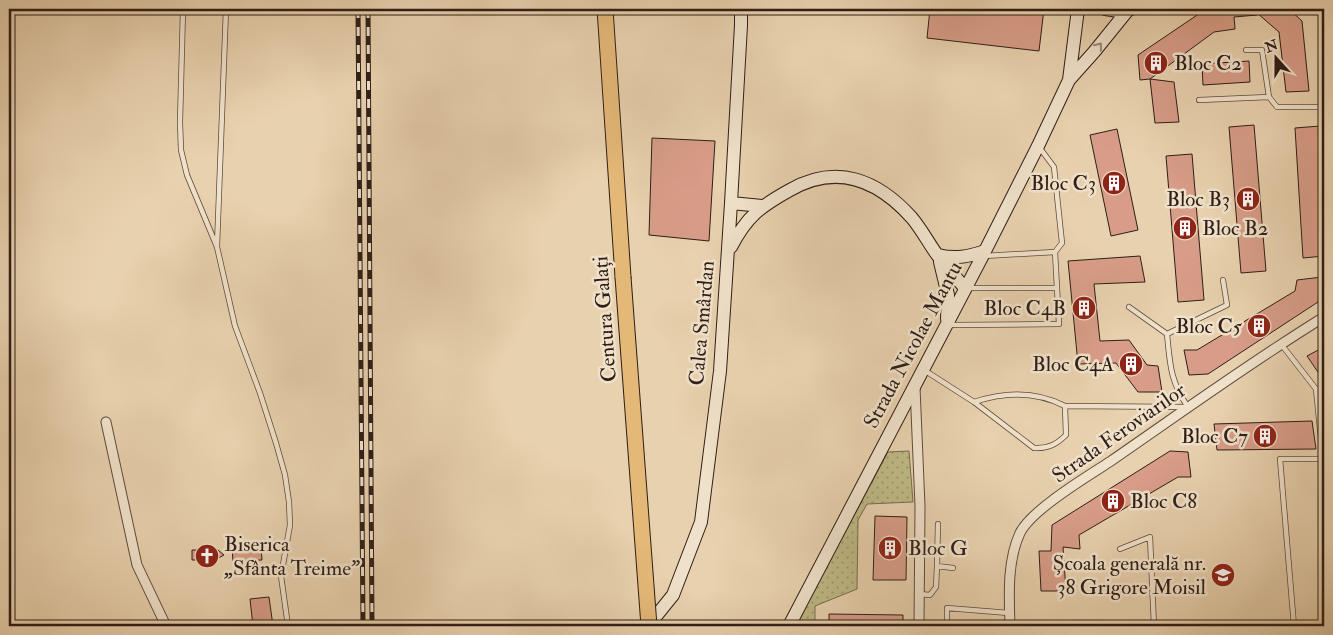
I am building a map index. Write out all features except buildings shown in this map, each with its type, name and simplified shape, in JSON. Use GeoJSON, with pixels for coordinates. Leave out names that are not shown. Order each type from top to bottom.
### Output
{"type":"FeatureCollection","features":[{"type":"Feature","properties":{"kind":"highway","name":"Centura Galați"},"geometry":{"type":"LineString","coordinates":[[605,9],[649,626]]}},
{"type":"Feature","properties":{"kind":"street","name":"Calea Smârdan"},"geometry":{"type":"LineString","coordinates":[[649,626],[673,595],[700,522],[720,371],[741,9]]}},
{"type":"Feature","properties":{"kind":"street","name":"Strada Nicolae Mantu"},"geometry":{"type":"LineString","coordinates":[[1069,80],[1078,9]]}},
{"type":"Feature","properties":{"kind":"street"},"geometry":{"type":"LineString","coordinates":[[1105,9],[1119,11],[1130,9]]}},
{"type":"Feature","properties":{"kind":"street","name":"Strada Nicolae Mantu"},"geometry":{"type":"LineString","coordinates":[[789,626],[983,254],[1069,80],[1130,9]]}},
{"type":"Feature","properties":{"kind":"street"},"geometry":{"type":"LineString","coordinates":[[728,252],[743,226],[762,206],[801,184],[818,178],[836,176],[854,179],[875,187],[899,206],[912,218],[938,255],[965,288]]}},
{"type":"Feature","properties":{"kind":"street"},"geometry":{"type":"LineString","coordinates":[[731,203],[762,206]]}},
{"type":"Feature","properties":{"kind":"street"},"geometry":{"type":"LineString","coordinates":[[938,255],[951,258],[983,254]]}},
{"type":"Feature","properties":{"kind":"street"},"geometry":{"type":"LineString","coordinates":[[938,255],[948,295],[946,325]]}},
{"type":"Feature","properties":{"kind":"street","name":"Strada Feroviarilor"},"geometry":{"type":"LineString","coordinates":[[1010,626],[1010,572],[1014,549],[1021,531],[1042,508],[1281,344],[1324,317]]}},
{"type":"Feature","properties":{"kind":"street"},"geometry":{"type":"LineString","coordinates":[[914,385],[920,506],[918,626]]}},
{"type":"Feature","properties":{"kind":"street"},"geometry":{"type":"LineString","coordinates":[[106,422],[137,565],[166,626]]}},
{"type":"Feature","properties":{"kind":"lane"},"geometry":{"type":"LineString","coordinates":[[184,9],[180,122],[181,150],[187,175],[217,248],[235,326],[276,443],[286,482],[290,525],[281,576],[288,626]]}},
{"type":"Feature","properties":{"kind":"lane"},"geometry":{"type":"LineString","coordinates":[[217,248],[226,9]]}},
{"type":"Feature","properties":{"kind":"lane"},"geometry":{"type":"LineString","coordinates":[[1246,50],[1262,50],[1269,97],[1277,107],[1324,107]]}},
{"type":"Feature","properties":{"kind":"lane"},"geometry":{"type":"LineString","coordinates":[[1199,100],[1269,97]]}},
{"type":"Feature","properties":{"kind":"lane"},"geometry":{"type":"LineString","coordinates":[[946,325],[1059,324],[1055,252],[1062,243],[1054,166],[1038,146]]}},
{"type":"Feature","properties":{"kind":"lane"},"geometry":{"type":"LineString","coordinates":[[983,254],[1055,252]]}},
{"type":"Feature","properties":{"kind":"lane"},"geometry":{"type":"LineString","coordinates":[[1167,334],[1227,305],[1224,280]]}},
{"type":"Feature","properties":{"kind":"lane"},"geometry":{"type":"LineString","coordinates":[[965,288],[1057,288]]}},
{"type":"Feature","properties":{"kind":"lane"},"geometry":{"type":"LineString","coordinates":[[1129,307],[1167,334],[1172,376],[1178,392],[1188,407]]}},
{"type":"Feature","properties":{"kind":"lane"},"geometry":{"type":"LineString","coordinates":[[1281,344],[1316,389],[1323,459],[1280,460],[1294,626]]}},
{"type":"Feature","properties":{"kind":"lane"},"geometry":{"type":"LineString","coordinates":[[923,369],[974,402],[1034,448],[1043,449],[1057,444],[1066,435],[1065,406]]}},
{"type":"Feature","properties":{"kind":"lane"},"geometry":{"type":"LineString","coordinates":[[1316,389],[1324,389]]}},
{"type":"Feature","properties":{"kind":"lane"},"geometry":{"type":"LineString","coordinates":[[974,402],[1006,395],[1038,396],[1051,399],[1065,406],[1188,407]]}},
{"type":"Feature","properties":{"kind":"lane"},"geometry":{"type":"LineString","coordinates":[[919,594],[930,594],[936,588],[938,524]]}},
{"type":"Feature","properties":{"kind":"lane"},"geometry":{"type":"LineString","coordinates":[[1120,549],[1150,537],[1154,626]]}},
{"type":"Feature","properties":{"kind":"lane"},"geometry":{"type":"LineString","coordinates":[[937,566],[954,568]]}},
{"type":"Feature","properties":{"kind":"lane"},"geometry":{"type":"LineString","coordinates":[[947,626],[947,608],[1010,613]]}},
{"type":"Feature","properties":{"kind":"shaded area"},"geometry":{"type":"Polygon","coordinates":[[[909,451],[913,502],[867,504],[858,520],[857,589],[815,606],[815,626],[795,626],[888,452],[909,451]]]}},
{"type":"Feature","properties":{"kind":"railway"},"geometry":{"type":"LineString","coordinates":[[358,9],[363,626]]}},
{"type":"Feature","properties":{"kind":"railway"},"geometry":{"type":"LineString","coordinates":[[368,9],[372,626]]}},
{"type":"Feature","properties":{"kind":"place","name":"Bloc C2"},"geometry":{"type":"Point","coordinates":[1156,63]}},
{"type":"Feature","properties":{"kind":"place","name":"Bloc C3"},"geometry":{"type":"Point","coordinates":[1114,183]}},
{"type":"Feature","properties":{"kind":"place","name":"Bloc B3"},"geometry":{"type":"Point","coordinates":[1248,199]}},
{"type":"Feature","properties":{"kind":"place","name":"Bloc B2"},"geometry":{"type":"Point","coordinates":[1185,228]}},
{"type":"Feature","properties":{"kind":"place","name":"Bloc C4B"},"geometry":{"type":"Point","coordinates":[1084,308]}},
{"type":"Feature","properties":{"kind":"place","name":"Bloc C5"},"geometry":{"type":"Point","coordinates":[1259,326]}},
{"type":"Feature","properties":{"kind":"place","name":"Bloc C4A"},"geometry":{"type":"Point","coordinates":[1131,364]}},
{"type":"Feature","properties":{"kind":"place","name":"Bloc C7"},"geometry":{"type":"Point","coordinates":[1265,436]}},
{"type":"Feature","properties":{"kind":"place","name":"Bloc C8"},"geometry":{"type":"Point","coordinates":[1113,501]}},
{"type":"Feature","properties":{"kind":"place","name":"Bloc G"},"geometry":{"type":"Point","coordinates":[890,548]}},
{"type":"Feature","properties":{"kind":"place","name":"Biserica „Sfânta Treime\""},"geometry":{"type":"Point","coordinates":[207,556]}},
{"type":"Feature","properties":{"kind":"place","name":"Școala generală nr. 38 Grigore Moisil"},"geometry":{"type":"Point","coordinates":[1223,575]}}]}
